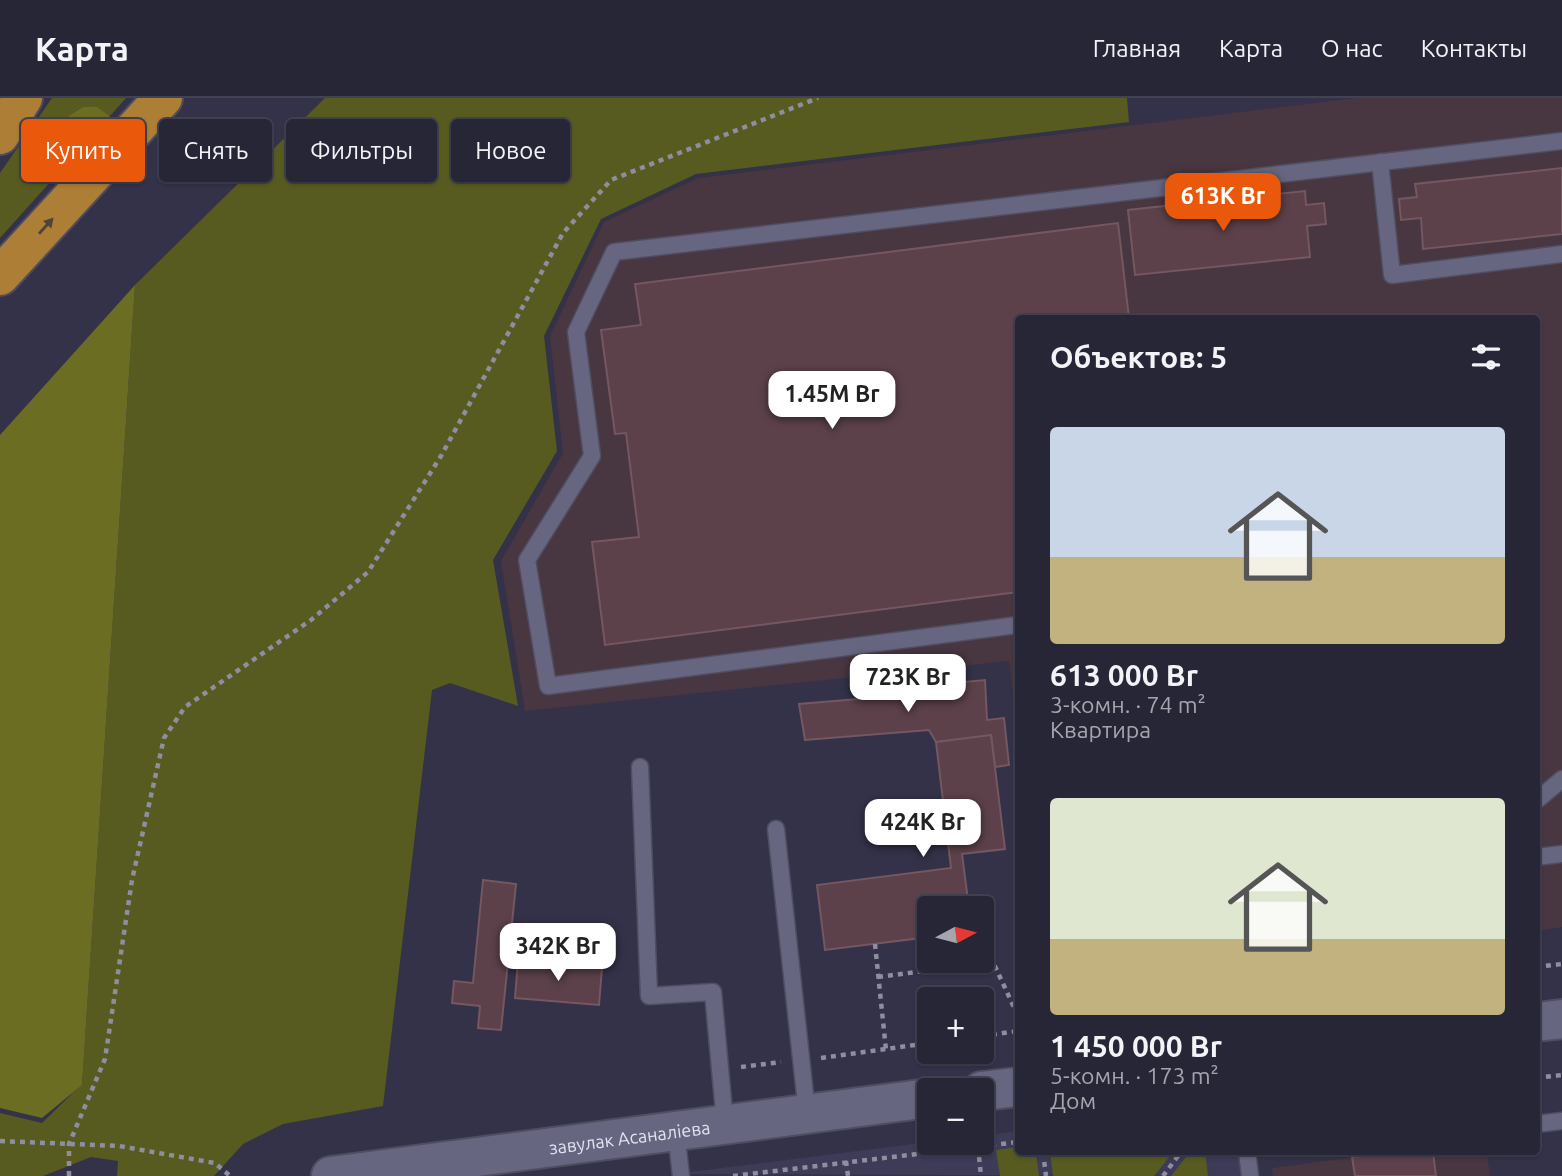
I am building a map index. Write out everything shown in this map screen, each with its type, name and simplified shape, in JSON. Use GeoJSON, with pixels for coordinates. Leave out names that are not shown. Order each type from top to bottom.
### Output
{"type":"FeatureCollection","features":[{"type":"Feature","properties":{"kind":"highway"},"geometry":{"type":"LineString","coordinates":[[0,135],[23,98]]}},
{"type":"Feature","properties":{"kind":"highway"},"geometry":{"type":"LineString","coordinates":[[0,276],[163,98]]}},
{"type":"Feature","properties":{"kind":"street"},"geometry":{"type":"LineString","coordinates":[[1540,1022],[1562,1019]]}},
{"type":"Feature","properties":{"kind":"street"},"geometry":{"type":"LineString","coordinates":[[994,1090],[1015,1087]]}},
{"type":"Feature","properties":{"kind":"street","name":"завулак Асаналіева"},"geometry":{"type":"LineString","coordinates":[[331,1176],[917,1099]]}},
{"type":"Feature","properties":{"kind":"lane"},"geometry":{"type":"LineString","coordinates":[[1015,625],[548,686],[527,560],[592,456],[576,332],[614,252],[1562,141]]}},
{"type":"Feature","properties":{"kind":"lane"},"geometry":{"type":"LineString","coordinates":[[1380,162],[1392,275],[1562,254]]}},
{"type":"Feature","properties":{"kind":"lane"},"geometry":{"type":"LineString","coordinates":[[640,767],[649,996],[713,992],[724,1123]]}},
{"type":"Feature","properties":{"kind":"lane"},"geometry":{"type":"LineString","coordinates":[[1540,798],[1562,779]]}},
{"type":"Feature","properties":{"kind":"lane"},"geometry":{"type":"LineString","coordinates":[[776,829],[807,1113]]}},
{"type":"Feature","properties":{"kind":"lane"},"geometry":{"type":"LineString","coordinates":[[1540,857],[1562,854]]}},
{"type":"Feature","properties":{"kind":"lane"},"geometry":{"type":"LineString","coordinates":[[1540,1124],[1562,1121]]}},
{"type":"Feature","properties":{"kind":"lane"},"geometry":{"type":"LineString","coordinates":[[675,1129],[681,1176]]}},
{"type":"Feature","properties":{"kind":"lane"},"geometry":{"type":"LineString","coordinates":[[1247,1155],[1250,1176]]}},
{"type":"Feature","properties":{"kind":"path"},"geometry":{"type":"LineString","coordinates":[[69,1176],[69,1144],[105,1059],[134,867],[164,738],[185,706],[311,620],[368,572],[441,456],[563,233],[611,180],[818,98]]}},
{"type":"Feature","properties":{"kind":"path"},"geometry":{"type":"LineString","coordinates":[[875,944],[886,1050]]}},
{"type":"Feature","properties":{"kind":"path"},"geometry":{"type":"LineString","coordinates":[[878,977],[993,962],[1015,1010]]}},
{"type":"Feature","properties":{"kind":"path"},"geometry":{"type":"LineString","coordinates":[[1540,967],[1562,964]]}},
{"type":"Feature","properties":{"kind":"path"},"geometry":{"type":"LineString","coordinates":[[994,1034],[1015,1031]]}},
{"type":"Feature","properties":{"kind":"path"},"geometry":{"type":"LineString","coordinates":[[1540,1077],[1562,1074]]}},
{"type":"Feature","properties":{"kind":"path"},"geometry":{"type":"LineString","coordinates":[[0,1141],[119,1146],[215,1163],[230,1176]]}},
{"type":"Feature","properties":{"kind":"path"},"geometry":{"type":"LineString","coordinates":[[994,1145],[1015,1142]]}},
{"type":"Feature","properties":{"kind":"path"},"geometry":{"type":"LineString","coordinates":[[733,1176],[917,1153]]}},
{"type":"Feature","properties":{"kind":"path"},"geometry":{"type":"LineString","coordinates":[[979,1155],[981,1176]]}},
{"type":"Feature","properties":{"kind":"path"},"geometry":{"type":"LineString","coordinates":[[1043,1155],[1046,1176]]}},
{"type":"Feature","properties":{"kind":"path"},"geometry":{"type":"LineString","coordinates":[[1163,1176],[1179,1155]]}},
{"type":"Feature","properties":{"kind":"path"},"geometry":{"type":"LineString","coordinates":[[846,1161],[848,1176]]}},
{"type":"Feature","properties":{"kind":"shaded area"},"geometry":{"type":"Polygon","coordinates":[[[1357,98],[1562,98],[1562,927],[1540,931],[1540,315],[1015,315],[1015,710],[1009,661],[525,711],[501,561],[563,453],[550,336],[604,222],[698,178],[1357,98]]]}},
{"type":"Feature","properties":{"kind":"shaded area"},"geometry":{"type":"Polygon","coordinates":[[[83,107],[97,107],[110,116],[107,119],[66,119],[83,107]]]}},
{"type":"Feature","properties":{"kind":"shaded area"},"geometry":{"type":"Polygon","coordinates":[[[135,285],[82,1085],[42,1118],[0,1108],[0,435],[135,285]]]}},
{"type":"Feature","properties":{"kind":"shaded area"},"geometry":{"type":"Polygon","coordinates":[[[1015,1131],[1015,1155],[1239,1155],[1242,1176],[673,1174],[917,1144],[917,1155],[994,1155],[994,1134],[1015,1131]]]}},
{"type":"Feature","properties":{"kind":"shaded area"},"geometry":{"type":"Polygon","coordinates":[[[1373,1155],[1487,1155],[1490,1176],[1273,1176],[1272,1168],[1373,1155]]]}},
{"type":"Feature","properties":{"kind":"green space"},"geometry":{"type":"Polygon","coordinates":[[[52,98],[126,98],[110,116],[87,107],[75,111],[66,119],[37,119],[52,98]]]}},
{"type":"Feature","properties":{"kind":"green space"},"geometry":{"type":"Polygon","coordinates":[[[325,98],[1127,98],[1129,122],[696,174],[601,219],[544,336],[557,451],[493,560],[518,706],[450,683],[432,690],[383,1106],[283,1124],[243,1144],[214,1176],[117,1176],[118,1161],[91,1157],[43,1176],[0,1176],[0,1113],[42,1123],[82,1084],[135,285],[240,182],[272,182],[272,150],[286,136],[286,182],[437,182],[437,119],[304,119],[325,98]]]}},
{"type":"Feature","properties":{"kind":"green space"},"geometry":{"type":"Polygon","coordinates":[[[21,143],[21,182],[50,182],[0,238],[0,173],[21,143]]]}},
{"type":"Feature","properties":{"kind":"green space"},"geometry":{"type":"Polygon","coordinates":[[[1015,1147],[1015,1155],[1036,1155],[1039,1176],[1000,1176],[996,1150],[1015,1147]]]}},
{"type":"Feature","properties":{"kind":"green space"},"geometry":{"type":"Polygon","coordinates":[[[1050,1155],[1171,1155],[1154,1176],[1053,1176],[1050,1155]]]}},
{"type":"Feature","properties":{"kind":"green space"},"geometry":{"type":"Polygon","coordinates":[[[1188,1155],[1205,1155],[1208,1176],[1171,1176],[1188,1155]]]}},
{"type":"Feature","properties":{"kind":"building"},"geometry":{"type":"Polygon","coordinates":[[[1562,168],[1562,234],[1423,249],[1421,218],[1401,220],[1399,199],[1417,197],[1415,184],[1562,168]]]}},
{"type":"Feature","properties":{"kind":"building"},"geometry":{"type":"Polygon","coordinates":[[[1305,191],[1306,205],[1324,203],[1326,224],[1307,226],[1310,257],[1135,275],[1128,210],[1305,191]]]}},
{"type":"Feature","properties":{"kind":"building"},"geometry":{"type":"Polygon","coordinates":[[[1118,223],[1129,315],[1015,315],[1015,592],[605,645],[592,542],[639,537],[626,433],[615,434],[601,330],[641,325],[635,284],[1118,223]]]}},
{"type":"Feature","properties":{"kind":"building"},"geometry":{"type":"Polygon","coordinates":[[[887,674],[889,689],[985,680],[987,720],[1004,718],[1009,765],[995,767],[991,735],[936,742],[929,730],[805,740],[799,704],[858,699],[856,677],[887,674]]]}},
{"type":"Feature","properties":{"kind":"building"},"geometry":{"type":"Polygon","coordinates":[[[991,735],[1005,849],[962,854],[967,896],[917,896],[917,938],[825,950],[817,885],[951,868],[936,742],[991,735]]]}},
{"type":"Feature","properties":{"kind":"building"},"geometry":{"type":"Polygon","coordinates":[[[483,880],[516,884],[501,1030],[478,1028],[480,1006],[452,1003],[454,981],[473,983],[483,880]]]}},
{"type":"Feature","properties":{"kind":"building"},"geometry":{"type":"Polygon","coordinates":[[[518,961],[602,968],[599,1005],[515,998],[518,961]]]}},
{"type":"Feature","properties":{"kind":"building"},"geometry":{"type":"Polygon","coordinates":[[[1433,1155],[1436,1176],[1355,1176],[1352,1157],[1433,1155]]]}}]}
